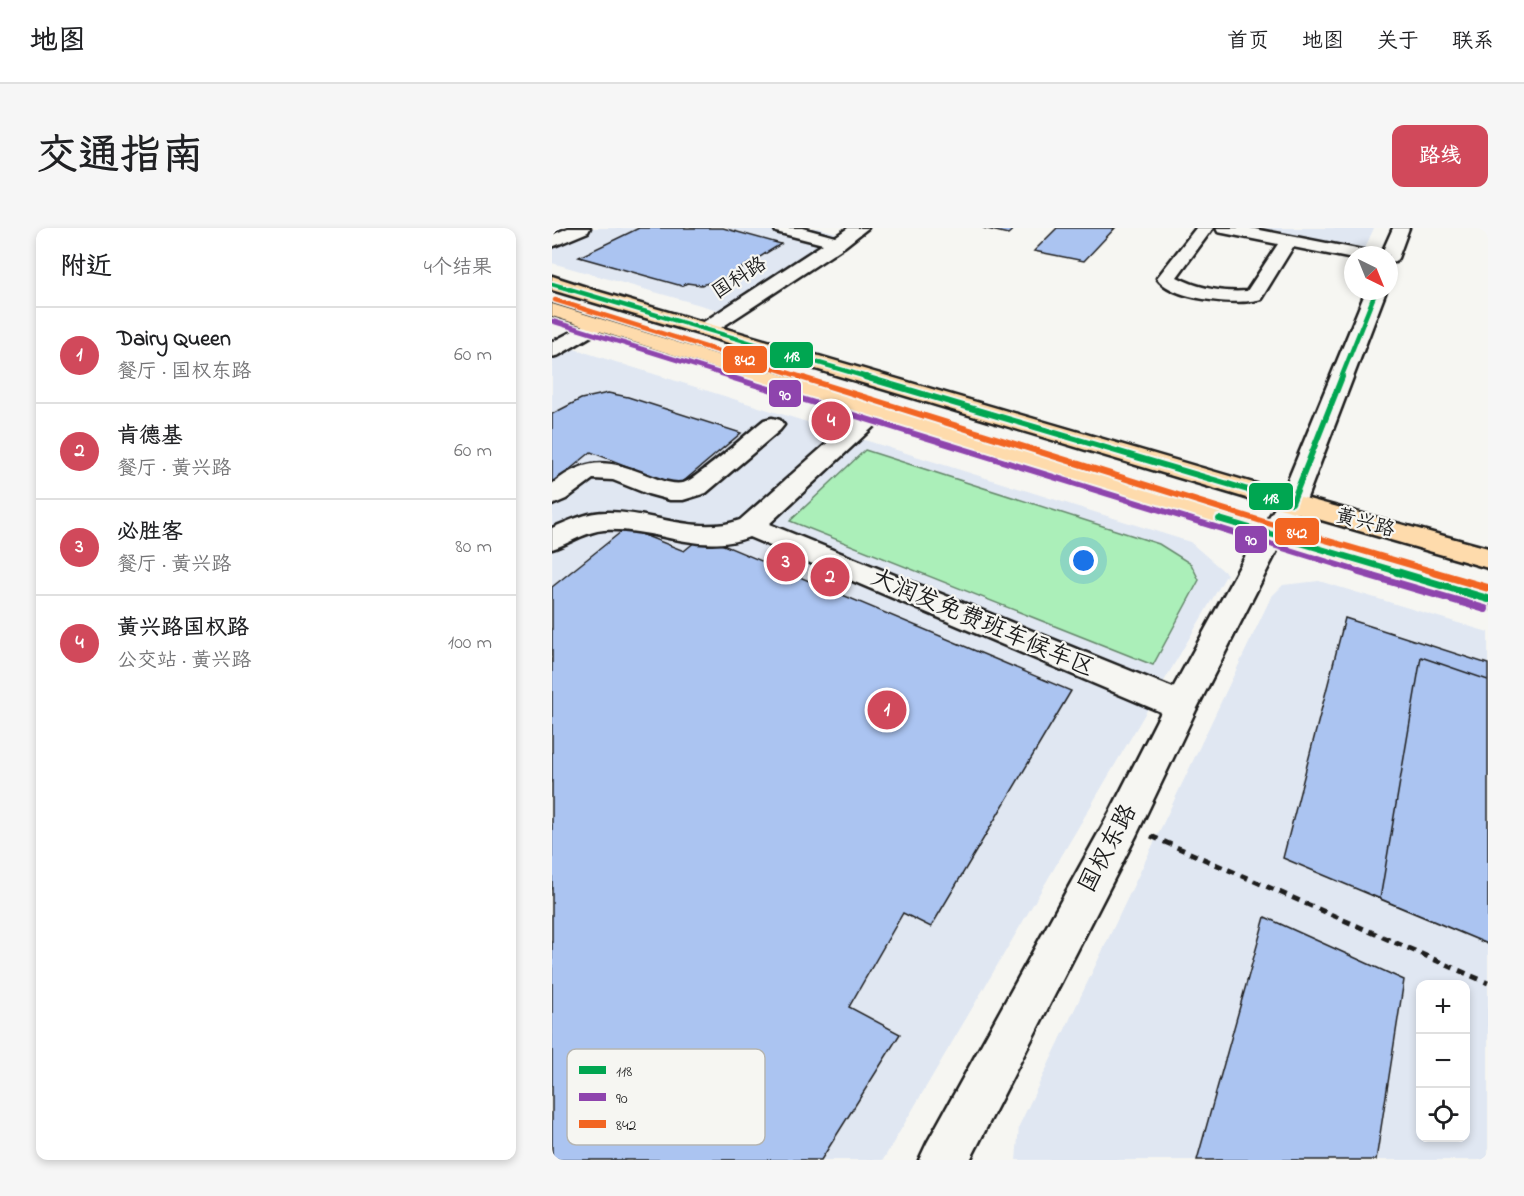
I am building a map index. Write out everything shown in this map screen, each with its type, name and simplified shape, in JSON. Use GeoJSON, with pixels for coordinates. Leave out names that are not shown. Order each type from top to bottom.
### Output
{"type":"FeatureCollection","features":[{"type":"Feature","properties":{"kind":"main road","name":"黄兴路"},"geometry":{"type":"LineString","coordinates":[[552,283],[1292,503],[1488,558]]}},
{"type":"Feature","properties":{"kind":"main road","name":"黄兴路"},"geometry":{"type":"LineString","coordinates":[[552,310],[1271,535],[1488,599]]}},
{"type":"Feature","properties":{"kind":"street"},"geometry":{"type":"LineString","coordinates":[[552,242],[582,228]]}},
{"type":"Feature","properties":{"kind":"street"},"geometry":{"type":"LineString","coordinates":[[782,228],[838,243]]}},
{"type":"Feature","properties":{"kind":"street","name":"国科路"},"geometry":{"type":"LineString","coordinates":[[706,328],[860,228]]}},
{"type":"Feature","properties":{"kind":"street"},"geometry":{"type":"LineString","coordinates":[[1206,228],[1166,278],[1175,284],[1237,299],[1254,296],[1288,241]]}},
{"type":"Feature","properties":{"kind":"street"},"geometry":{"type":"LineString","coordinates":[[1224,228],[1344,252]]}},
{"type":"Feature","properties":{"kind":"street"},"geometry":{"type":"LineString","coordinates":[[1394,246],[1401,228]]}},
{"type":"Feature","properties":{"kind":"street","name":"国权东路"},"geometry":{"type":"LineString","coordinates":[[944,1160],[1123,824],[1181,706],[1271,535],[1292,503],[1372,300]]}},
{"type":"Feature","properties":{"kind":"street"},"geometry":{"type":"LineString","coordinates":[[552,351],[596,325]]}},
{"type":"Feature","properties":{"kind":"street"},"geometry":{"type":"LineString","coordinates":[[552,538],[602,521],[694,534],[729,534],[750,527],[876,412]]}},
{"type":"Feature","properties":{"kind":"street"},"geometry":{"type":"LineString","coordinates":[[552,496],[578,476],[594,470],[616,472],[668,493],[689,491],[697,487],[772,425]]}},
{"type":"Feature","properties":{"kind":"street","name":"大润发免费班车候车区"},"geometry":{"type":"LineString","coordinates":[[750,527],[1181,706]]}},
{"type":"Feature","properties":{"kind":"path"},"geometry":{"type":"LineString","coordinates":[[1123,824],[1488,983]]}},
{"type":"Feature","properties":{"kind":"shaded area"},"geometry":{"type":"Polygon","coordinates":[[[552,228],[818,228],[840,234],[718,310],[552,263],[552,228]]]}},
{"type":"Feature","properties":{"kind":"shaded area"},"geometry":{"type":"Polygon","coordinates":[[[1254,228],[1374,228],[1366,246],[1354,246],[1254,228]]]}},
{"type":"Feature","properties":{"kind":"shaded area"},"geometry":{"type":"Polygon","coordinates":[[[552,342],[1190,542],[1227,574],[883,1160],[552,1160],[552,342]]]}},
{"type":"Feature","properties":{"kind":"shaded area"},"geometry":{"type":"Polygon","coordinates":[[[1319,581],[1488,632],[1488,1160],[1016,1160],[1019,1126],[1271,597],[1283,585],[1319,581]]]}},
{"type":"Feature","properties":{"kind":"green space"},"geometry":{"type":"Polygon","coordinates":[[[865,450],[1159,544],[1191,564],[1199,580],[1153,665],[790,521],[865,450]]]}},
{"type":"Feature","properties":{"kind":"building"},"geometry":{"type":"Polygon","coordinates":[[[639,228],[723,228],[781,244],[724,279],[701,285],[687,283],[682,286],[579,257],[639,228]]]}},
{"type":"Feature","properties":{"kind":"building"},"geometry":{"type":"Polygon","coordinates":[[[983,228],[1015,228],[1008,234],[983,228]]]}},
{"type":"Feature","properties":{"kind":"building"},"geometry":{"type":"Polygon","coordinates":[[[1057,228],[1115,228],[1084,261],[1034,251],[1057,228]]]}},
{"type":"Feature","properties":{"kind":"building"},"geometry":{"type":"Polygon","coordinates":[[[608,393],[628,397],[741,433],[678,486],[591,452],[552,484],[552,414],[581,399],[608,393]]]}},
{"type":"Feature","properties":{"kind":"building"},"geometry":{"type":"Polygon","coordinates":[[[626,528],[684,551],[702,536],[1071,691],[931,927],[903,913],[849,1007],[900,1034],[821,1160],[552,1160],[552,587],[626,528]]]}},
{"type":"Feature","properties":{"kind":"building"},"geometry":{"type":"Polygon","coordinates":[[[1345,618],[1488,664],[1488,944],[1283,858],[1345,618]]]}},
{"type":"Feature","properties":{"kind":"building"},"geometry":{"type":"Polygon","coordinates":[[[1421,657],[1488,680],[1488,944],[1380,899],[1421,657]]]}},
{"type":"Feature","properties":{"kind":"building"},"geometry":{"type":"Polygon","coordinates":[[[1265,917],[1404,980],[1376,1160],[1197,1160],[1265,917]]]}},
{"type":"Feature","properties":{"kind":"transit line","name":"118"},"geometry":{"type":"LineString","coordinates":[[552,284],[1292,503],[1372,300]]}},
{"type":"Feature","properties":{"kind":"transit line","name":"842"},"geometry":{"type":"LineString","coordinates":[[555,300],[1274,525],[1488,588]]}},
{"type":"Feature","properties":{"kind":"transit line","name":"90"},"geometry":{"type":"LineString","coordinates":[[552,321],[1268,545],[1485,609]]}},
{"type":"Feature","properties":{"kind":"transit line","name":"118"},"geometry":{"type":"LineString","coordinates":[[1219,519],[1488,599]]}},
{"type":"Feature","properties":{"kind":"place","name":"黄兴路国权路"},"geometry":{"type":"Point","coordinates":[831,421]}},
{"type":"Feature","properties":{"kind":"place","name":"必胜客"},"geometry":{"type":"Point","coordinates":[786,562]}},
{"type":"Feature","properties":{"kind":"place","name":"肯德基"},"geometry":{"type":"Point","coordinates":[830,577]}},
{"type":"Feature","properties":{"kind":"place","name":"Dairy Queen"},"geometry":{"type":"Point","coordinates":[887,710]}}]}
